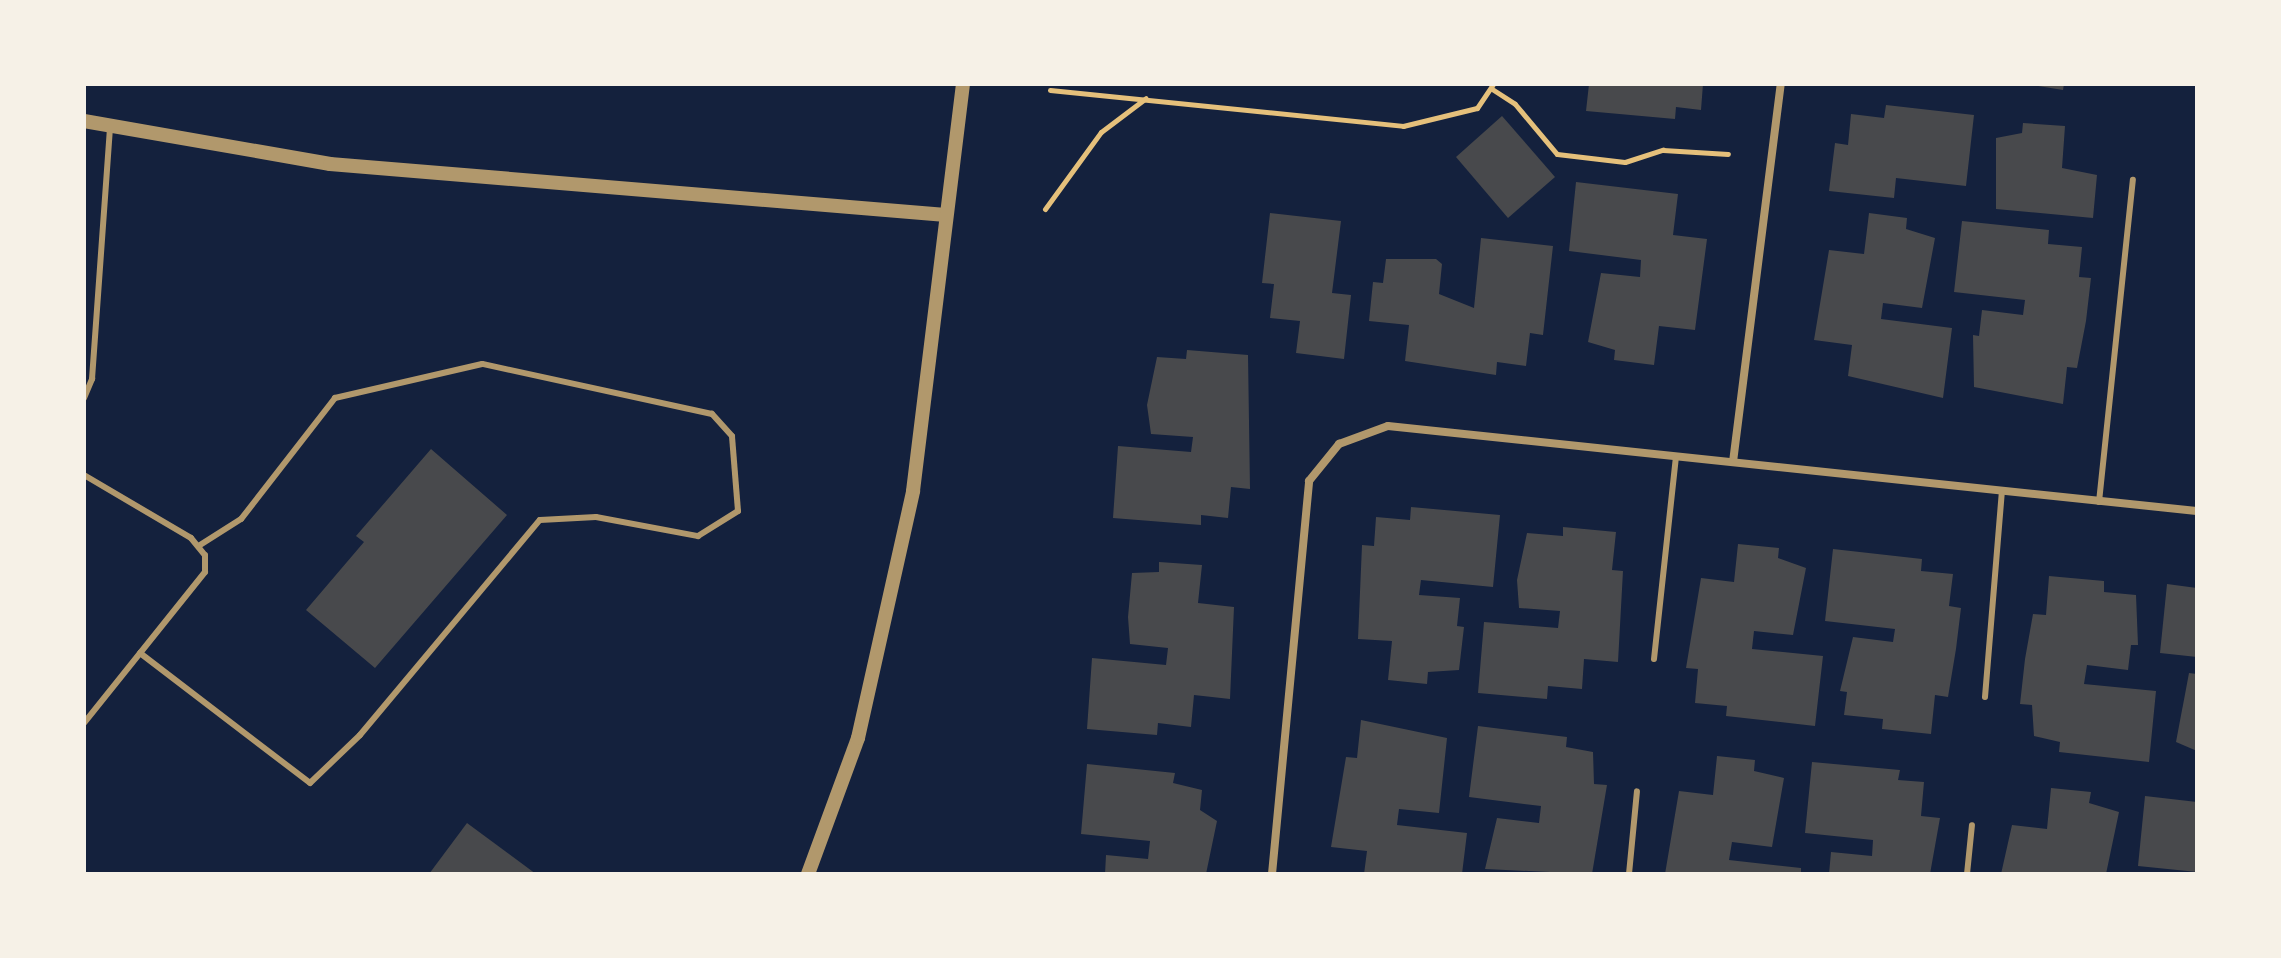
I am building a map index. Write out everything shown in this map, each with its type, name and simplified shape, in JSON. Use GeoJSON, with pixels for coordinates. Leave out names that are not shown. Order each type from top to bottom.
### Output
{"type":"FeatureCollection","features":[{"type":"Feature","properties":{"kind":"street"},"geometry":{"type":"LineString","coordinates":[[808,874],[858,738],[913,491],[963,84]]}},
{"type":"Feature","properties":{"kind":"street"},"geometry":{"type":"LineString","coordinates":[[1733,462],[1781,84]]}},
{"type":"Feature","properties":{"kind":"street"},"geometry":{"type":"LineString","coordinates":[[84,121],[110,130],[330,164],[946,215]]}},
{"type":"Feature","properties":{"kind":"street"},"geometry":{"type":"LineString","coordinates":[[1272,874],[1309,481],[1339,444],[1388,426],[2197,511]]}},
{"type":"Feature","properties":{"kind":"lane"},"geometry":{"type":"LineString","coordinates":[[84,398],[92,379],[110,130]]}},
{"type":"Feature","properties":{"kind":"lane"},"geometry":{"type":"LineString","coordinates":[[2099,502],[2133,180]]}},
{"type":"Feature","properties":{"kind":"lane"},"geometry":{"type":"LineString","coordinates":[[140,653],[310,783],[360,735],[540,520],[596,517],[698,536],[738,511],[732,436],[712,414],[482,364],[335,398],[241,519],[200,545]]}},
{"type":"Feature","properties":{"kind":"lane"},"geometry":{"type":"LineString","coordinates":[[1654,659],[1676,458]]}},
{"type":"Feature","properties":{"kind":"lane"},"geometry":{"type":"LineString","coordinates":[[84,475],[200,545],[205,572],[84,723]]}},
{"type":"Feature","properties":{"kind":"lane"},"geometry":{"type":"LineString","coordinates":[[1985,697],[2002,492]]}},
{"type":"Feature","properties":{"kind":"lane"},"geometry":{"type":"LineString","coordinates":[[1629,874],[1637,791]]}},
{"type":"Feature","properties":{"kind":"lane"},"geometry":{"type":"LineString","coordinates":[[1967,874],[1972,825]]}},
{"type":"Feature","properties":{"kind":"path"},"geometry":{"type":"LineString","coordinates":[[1050,90],[1403,126],[1477,108],[1492,87],[1515,104],[1557,154],[1625,162],[1663,150],[1728,154]]}},
{"type":"Feature","properties":{"kind":"path"},"geometry":{"type":"LineString","coordinates":[[1045,209],[1101,132],[1147,98]]}},
{"type":"Feature","properties":{"kind":"building"},"geometry":{"type":"Polygon","coordinates":[[[1589,84],[1703,84],[1701,110],[1676,107],[1675,119],[1586,111],[1589,84]]]}},
{"type":"Feature","properties":{"kind":"building"},"geometry":{"type":"Polygon","coordinates":[[[2026,84],[2064,84],[2063,90],[2026,84]]]}},
{"type":"Feature","properties":{"kind":"building"},"geometry":{"type":"Polygon","coordinates":[[[1886,105],[1974,115],[1966,186],[1896,178],[1894,198],[1829,191],[1835,143],[1848,145],[1851,114],[1884,118],[1886,105]]]}},
{"type":"Feature","properties":{"kind":"building"},"geometry":{"type":"Polygon","coordinates":[[[1502,116],[1555,177],[1508,218],[1456,157],[1502,116]]]}},
{"type":"Feature","properties":{"kind":"building"},"geometry":{"type":"Polygon","coordinates":[[[2023,123],[2065,126],[2062,168],[2097,175],[2093,218],[1996,209],[1996,138],[2022,133],[2023,123]]]}},
{"type":"Feature","properties":{"kind":"building"},"geometry":{"type":"Polygon","coordinates":[[[1576,182],[1678,194],[1673,235],[1707,239],[1695,330],[1659,326],[1654,365],[1614,360],[1615,350],[1588,342],[1601,273],[1640,277],[1641,260],[1569,251],[1576,182]]]}},
{"type":"Feature","properties":{"kind":"building"},"geometry":{"type":"Polygon","coordinates":[[[1270,213],[1341,221],[1332,293],[1351,295],[1344,359],[1296,353],[1300,321],[1270,318],[1274,284],[1262,283],[1270,213]]]}},
{"type":"Feature","properties":{"kind":"building"},"geometry":{"type":"Polygon","coordinates":[[[1869,213],[1907,218],[1906,229],[1935,238],[1922,308],[1883,303],[1881,319],[1952,328],[1943,398],[1848,376],[1852,345],[1814,340],[1829,250],[1864,254],[1869,213]]]}},
{"type":"Feature","properties":{"kind":"building"},"geometry":{"type":"Polygon","coordinates":[[[1962,221],[2049,230],[2048,244],[2082,247],[2079,277],[2091,278],[2086,321],[2077,368],[2067,367],[2063,404],[1974,387],[1973,335],[1979,336],[1982,310],[2023,315],[2025,300],[1954,292],[1962,221]]]}},
{"type":"Feature","properties":{"kind":"building"},"geometry":{"type":"Polygon","coordinates":[[[1481,238],[1553,246],[1543,335],[1530,333],[1526,366],[1497,362],[1496,375],[1405,361],[1409,325],[1369,321],[1373,282],[1383,283],[1386,259],[1436,259],[1442,264],[1439,294],[1474,308],[1481,238]]]}},
{"type":"Feature","properties":{"kind":"building"},"geometry":{"type":"Polygon","coordinates":[[[1187,350],[1248,355],[1250,489],[1231,487],[1228,518],[1201,515],[1201,525],[1113,518],[1118,446],[1191,452],[1193,437],[1151,434],[1147,405],[1157,357],[1186,359],[1187,350]]]}},
{"type":"Feature","properties":{"kind":"building"},"geometry":{"type":"Polygon","coordinates":[[[431,449],[507,515],[375,668],[306,610],[364,542],[356,536],[431,449]]]}},
{"type":"Feature","properties":{"kind":"building"},"geometry":{"type":"Polygon","coordinates":[[[1411,507],[1500,515],[1493,587],[1421,580],[1419,595],[1460,598],[1457,626],[1464,627],[1459,670],[1428,672],[1427,684],[1388,680],[1392,641],[1358,639],[1362,545],[1374,546],[1376,517],[1410,520],[1411,507]]]}},
{"type":"Feature","properties":{"kind":"building"},"geometry":{"type":"Polygon","coordinates":[[[1563,527],[1616,532],[1612,570],[1623,571],[1618,662],[1584,659],[1582,689],[1548,686],[1547,699],[1478,693],[1484,622],[1558,628],[1560,611],[1519,608],[1517,580],[1527,533],[1563,536],[1563,527]]]}},
{"type":"Feature","properties":{"kind":"building"},"geometry":{"type":"Polygon","coordinates":[[[1738,544],[1779,548],[1778,558],[1806,568],[1793,635],[1754,631],[1752,649],[1823,656],[1815,726],[1726,716],[1727,706],[1695,703],[1698,669],[1686,668],[1701,578],[1734,582],[1738,544]]]}},
{"type":"Feature","properties":{"kind":"building"},"geometry":{"type":"Polygon","coordinates":[[[1833,549],[1922,559],[1921,571],[1953,574],[1949,606],[1961,608],[1956,649],[1948,697],[1935,695],[1931,734],[1882,729],[1883,719],[1844,715],[1847,692],[1840,691],[1853,637],[1893,642],[1895,629],[1825,621],[1833,549]]]}},
{"type":"Feature","properties":{"kind":"building"},"geometry":{"type":"Polygon","coordinates":[[[1159,562],[1202,565],[1198,603],[1234,607],[1230,699],[1194,695],[1191,727],[1158,723],[1157,735],[1087,729],[1092,658],[1166,665],[1168,648],[1130,644],[1128,617],[1132,573],[1159,572],[1159,562]]]}},
{"type":"Feature","properties":{"kind":"building"},"geometry":{"type":"Polygon","coordinates":[[[2049,576],[2104,581],[2104,592],[2136,595],[2138,645],[2131,645],[2128,670],[2087,665],[2084,684],[2156,691],[2149,762],[2059,752],[2060,742],[2034,736],[2032,705],[2020,704],[2033,614],[2046,615],[2049,576]]]}},
{"type":"Feature","properties":{"kind":"building"},"geometry":{"type":"Polygon","coordinates":[[[2167,584],[2197,588],[2197,657],[2160,653],[2167,584]]]}},
{"type":"Feature","properties":{"kind":"building"},"geometry":{"type":"Polygon","coordinates":[[[2189,673],[2197,674],[2197,751],[2176,742],[2189,673]]]}},
{"type":"Feature","properties":{"kind":"building"},"geometry":{"type":"Polygon","coordinates":[[[1361,720],[1447,738],[1439,813],[1399,809],[1397,825],[1467,833],[1462,874],[1364,874],[1367,851],[1331,847],[1346,757],[1357,758],[1361,720]]]}},
{"type":"Feature","properties":{"kind":"building"},"geometry":{"type":"Polygon","coordinates":[[[1478,726],[1567,737],[1566,747],[1593,752],[1594,784],[1607,785],[1592,874],[1485,869],[1497,818],[1539,823],[1541,806],[1469,797],[1478,726]]]}},
{"type":"Feature","properties":{"kind":"building"},"geometry":{"type":"Polygon","coordinates":[[[1717,756],[1755,760],[1754,771],[1784,778],[1772,847],[1732,842],[1729,860],[1801,868],[1801,874],[1665,874],[1679,791],[1713,795],[1717,756]]]}},
{"type":"Feature","properties":{"kind":"building"},"geometry":{"type":"Polygon","coordinates":[[[1812,762],[1900,770],[1898,780],[1924,782],[1921,816],[1940,818],[1930,874],[1829,874],[1831,852],[1872,856],[1873,840],[1805,833],[1812,762]]]}},
{"type":"Feature","properties":{"kind":"building"},"geometry":{"type":"Polygon","coordinates":[[[1087,764],[1175,773],[1173,783],[1202,790],[1200,810],[1217,821],[1206,874],[1105,874],[1106,855],[1148,859],[1150,841],[1081,834],[1087,764]]]}},
{"type":"Feature","properties":{"kind":"building"},"geometry":{"type":"Polygon","coordinates":[[[2051,788],[2091,792],[2089,803],[2119,812],[2106,874],[2001,874],[2012,825],[2047,829],[2051,788]]]}},
{"type":"Feature","properties":{"kind":"building"},"geometry":{"type":"Polygon","coordinates":[[[2145,796],[2197,802],[2197,872],[2138,866],[2145,796]]]}},
{"type":"Feature","properties":{"kind":"building"},"geometry":{"type":"Polygon","coordinates":[[[467,823],[536,874],[429,874],[467,823]]]}}]}
